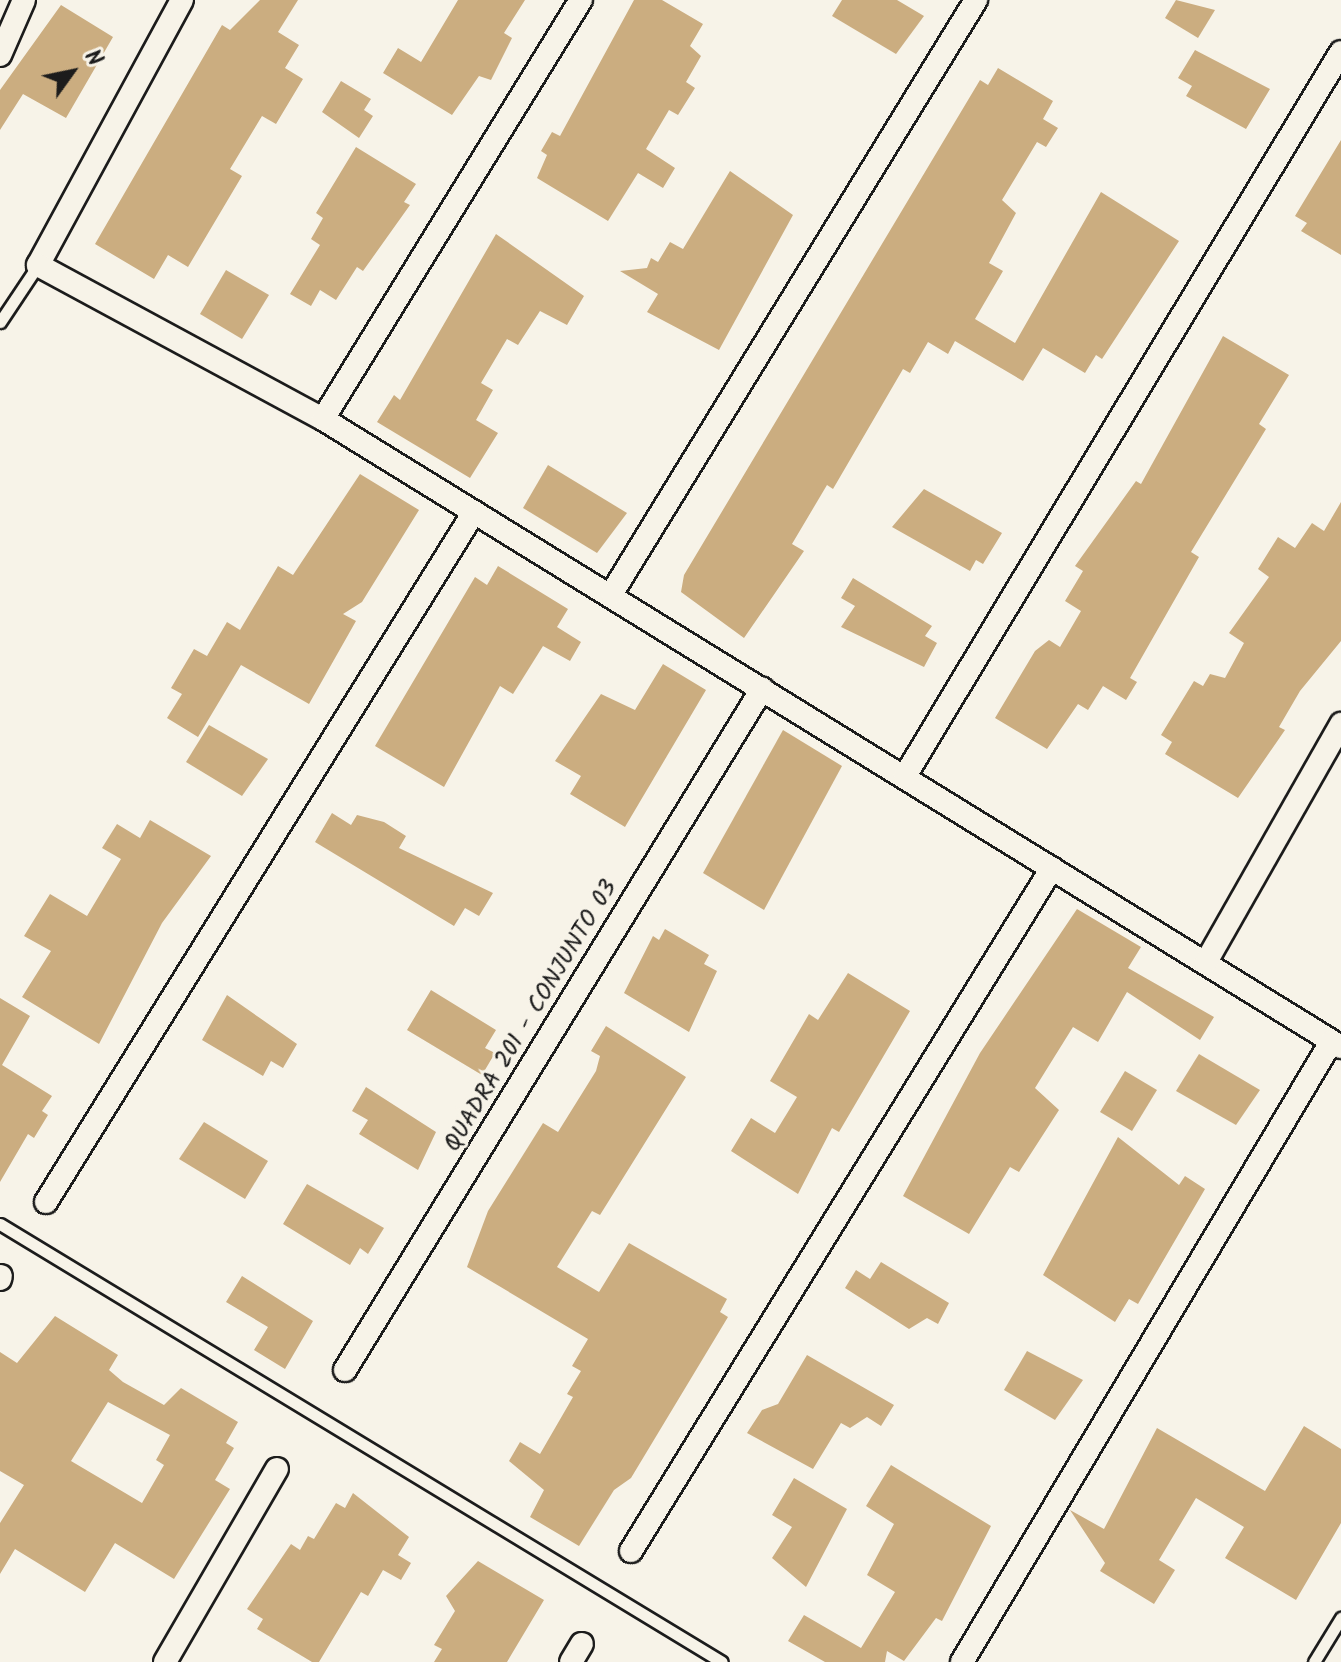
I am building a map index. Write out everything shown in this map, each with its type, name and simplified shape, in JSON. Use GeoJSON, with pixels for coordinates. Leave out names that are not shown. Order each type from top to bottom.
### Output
{"type":"FeatureCollection","features":[{"type":"Feature","properties":{"kind":"street"},"geometry":{"type":"LineString","coordinates":[[0,55],[24,0]]}},
{"type":"Feature","properties":{"kind":"street"},"geometry":{"type":"LineString","coordinates":[[182,0],[38,265],[323,419],[612,593],[1336,1045],[962,1662]]}},
{"type":"Feature","properties":{"kind":"street"},"geometry":{"type":"LineString","coordinates":[[323,419],[581,0]]}},
{"type":"Feature","properties":{"kind":"street"},"geometry":{"type":"LineString","coordinates":[[612,593],[976,0]]}},
{"type":"Feature","properties":{"kind":"street"},"geometry":{"type":"LineString","coordinates":[[905,776],[1341,52]]}},
{"type":"Feature","properties":{"kind":"street"},"geometry":{"type":"LineString","coordinates":[[46,1202],[474,512]]}},
{"type":"Feature","properties":{"kind":"street","name":"QUADRA 201 - CONJUNTO 03"},"geometry":{"type":"LineString","coordinates":[[345,1370],[762,689]]}},
{"type":"Feature","properties":{"kind":"street"},"geometry":{"type":"LineString","coordinates":[[1206,962],[1341,724]]}},
{"type":"Feature","properties":{"kind":"street"},"geometry":{"type":"LineString","coordinates":[[631,1551],[1052,868]]}},
{"type":"Feature","properties":{"kind":"street"},"geometry":{"type":"LineString","coordinates":[[165,1662],[277,1469]]}},
{"type":"Feature","properties":{"kind":"lane"},"geometry":{"type":"LineString","coordinates":[[0,322],[38,265]]}},
{"type":"Feature","properties":{"kind":"lane"},"geometry":{"type":"LineString","coordinates":[[0,1224],[722,1662]]}},
{"type":"Feature","properties":{"kind":"lane"},"geometry":{"type":"LineString","coordinates":[[1314,1662],[1341,1618]]}},
{"type":"Feature","properties":{"kind":"building"},"geometry":{"type":"Polygon","coordinates":[[[260,0],[298,0],[278,32],[299,45],[285,68],[303,79],[276,124],[262,116],[230,169],[242,176],[188,267],[168,255],[154,279],[95,244],[222,25],[230,30],[260,0]]]}},
{"type":"Feature","properties":{"kind":"building"},"geometry":{"type":"Polygon","coordinates":[[[458,0],[525,0],[504,33],[512,38],[491,80],[479,76],[452,115],[383,73],[398,48],[421,62],[458,0]]]}},
{"type":"Feature","properties":{"kind":"building"},"geometry":{"type":"Polygon","coordinates":[[[634,0],[662,0],[703,24],[690,46],[701,56],[686,82],[695,88],[678,115],[669,110],[646,149],[675,168],[663,188],[638,173],[608,221],[537,178],[547,155],[541,151],[552,132],[560,136],[634,0]]]}},
{"type":"Feature","properties":{"kind":"building"},"geometry":{"type":"Polygon","coordinates":[[[842,0],[897,0],[924,16],[896,54],[832,16],[842,0]]]}},
{"type":"Feature","properties":{"kind":"building"},"geometry":{"type":"Polygon","coordinates":[[[1176,0],[1215,10],[1198,38],[1165,18],[1176,0]]]}},
{"type":"Feature","properties":{"kind":"building"},"geometry":{"type":"Polygon","coordinates":[[[61,5],[113,37],[66,118],[23,94],[0,130],[0,90],[61,5]]]}},
{"type":"Feature","properties":{"kind":"building"},"geometry":{"type":"Polygon","coordinates":[[[1195,50],[1270,89],[1246,129],[1186,96],[1192,86],[1178,78],[1195,50]]]}},
{"type":"Feature","properties":{"kind":"building"},"geometry":{"type":"Polygon","coordinates":[[[998,68],[1053,101],[1043,119],[1058,128],[1046,147],[1037,142],[1002,200],[1016,213],[989,263],[1003,271],[975,319],[1015,343],[1101,192],[1179,241],[1102,359],[1096,355],[1085,373],[1043,348],[1023,381],[955,341],[948,354],[928,342],[910,373],[903,369],[833,489],[827,485],[792,544],[804,551],[744,638],[681,592],[684,575],[980,80],[988,85],[998,68]]]}},
{"type":"Feature","properties":{"kind":"building"},"geometry":{"type":"Polygon","coordinates":[[[341,81],[371,99],[364,110],[373,116],[359,138],[322,112],[341,81]]]}},
{"type":"Feature","properties":{"kind":"building"},"geometry":{"type":"Polygon","coordinates":[[[1341,140],[1341,255],[1301,231],[1307,223],[1295,216],[1341,140]]]}},
{"type":"Feature","properties":{"kind":"building"},"geometry":{"type":"Polygon","coordinates":[[[356,147],[416,184],[404,202],[410,205],[363,271],[357,267],[336,300],[320,290],[311,306],[290,294],[320,245],[311,239],[323,218],[316,213],[356,147]]]}},
{"type":"Feature","properties":{"kind":"building"},"geometry":{"type":"Polygon","coordinates":[[[730,171],[793,215],[719,350],[647,312],[658,294],[620,271],[647,268],[651,258],[658,262],[670,242],[683,249],[730,171]]]}},
{"type":"Feature","properties":{"kind":"building"},"geometry":{"type":"Polygon","coordinates":[[[496,234],[584,296],[567,325],[540,311],[518,345],[507,339],[481,383],[493,390],[476,420],[498,433],[470,478],[377,422],[394,395],[400,400],[496,234]]]}},
{"type":"Feature","properties":{"kind":"building"},"geometry":{"type":"Polygon","coordinates":[[[226,270],[269,295],[242,339],[200,314],[226,270]]]}},
{"type":"Feature","properties":{"kind":"building"},"geometry":{"type":"Polygon","coordinates":[[[1223,336],[1289,375],[1259,424],[1266,429],[1191,552],[1199,557],[1130,678],[1137,682],[1126,700],[1103,686],[1088,710],[1078,704],[1047,749],[995,718],[1035,651],[1049,640],[1060,647],[1081,611],[1065,601],[1083,571],[1075,566],[1136,481],[1141,484],[1223,336]]]}},
{"type":"Feature","properties":{"kind":"building"},"geometry":{"type":"Polygon","coordinates":[[[548,465],[627,513],[597,553],[523,508],[548,465]]]}},
{"type":"Feature","properties":{"kind":"building"},"geometry":{"type":"Polygon","coordinates":[[[360,474],[419,510],[362,602],[343,614],[356,621],[309,704],[241,665],[198,737],[167,718],[182,694],[171,688],[194,649],[207,656],[227,622],[240,630],[278,566],[293,575],[360,474]]]}},
{"type":"Feature","properties":{"kind":"building"},"geometry":{"type":"Polygon","coordinates":[[[924,489],[1002,533],[983,564],[976,560],[970,571],[892,527],[924,489]]]}},
{"type":"Feature","properties":{"kind":"building"},"geometry":{"type":"Polygon","coordinates":[[[1341,502],[1341,641],[1300,691],[1279,727],[1285,730],[1238,798],[1165,754],[1172,742],[1161,735],[1194,681],[1203,686],[1210,674],[1225,678],[1244,643],[1229,633],[1269,577],[1258,569],[1278,537],[1295,548],[1312,523],[1324,531],[1341,502]]]}},
{"type":"Feature","properties":{"kind":"building"},"geometry":{"type":"Polygon","coordinates":[[[498,566],[568,609],[557,627],[581,642],[570,661],[543,646],[513,694],[500,686],[444,787],[375,746],[475,577],[487,585],[498,566]]]}},
{"type":"Feature","properties":{"kind":"building"},"geometry":{"type":"Polygon","coordinates":[[[853,578],[932,626],[925,636],[937,643],[924,667],[841,627],[855,606],[841,598],[853,578]]]}},
{"type":"Feature","properties":{"kind":"building"},"geometry":{"type":"Polygon","coordinates":[[[663,664],[706,690],[625,827],[570,794],[581,776],[555,761],[601,694],[635,710],[663,664]]]}},
{"type":"Feature","properties":{"kind":"building"},"geometry":{"type":"Polygon","coordinates":[[[209,725],[268,759],[242,796],[186,762],[209,725]]]}},
{"type":"Feature","properties":{"kind":"building"},"geometry":{"type":"Polygon","coordinates":[[[783,730],[842,766],[764,910],[703,873],[783,730]]]}},
{"type":"Feature","properties":{"kind":"building"},"geometry":{"type":"Polygon","coordinates":[[[332,813],[351,825],[357,815],[384,822],[406,836],[399,848],[493,893],[479,916],[465,908],[454,926],[315,842],[332,813]]]}},
{"type":"Feature","properties":{"kind":"building"},"geometry":{"type":"Polygon","coordinates":[[[150,820],[211,856],[162,923],[99,1044],[22,997],[51,951],[24,936],[50,894],[87,916],[121,859],[102,848],[117,824],[140,838],[150,820]]]}},
{"type":"Feature","properties":{"kind":"building"},"geometry":{"type":"Polygon","coordinates":[[[1077,909],[1141,947],[1128,968],[1214,1017],[1200,1040],[1127,992],[1098,1042],[1073,1027],[1035,1088],[1059,1110],[1019,1172],[1010,1167],[969,1234],[903,1196],[980,1053],[1077,909]]]}},
{"type":"Feature","properties":{"kind":"building"},"geometry":{"type":"Polygon","coordinates":[[[665,929],[709,955],[704,964],[717,971],[689,1032],[624,993],[653,936],[659,940],[665,929]]]}},
{"type":"Feature","properties":{"kind":"building"},"geometry":{"type":"Polygon","coordinates":[[[848,973],[910,1011],[839,1132],[832,1128],[798,1194],[731,1151],[751,1118],[775,1133],[797,1097],[770,1081],[809,1014],[818,1020],[848,973]]]}},
{"type":"Feature","properties":{"kind":"building"},"geometry":{"type":"Polygon","coordinates":[[[431,990],[496,1030],[485,1048],[495,1053],[482,1075],[407,1030],[431,990]]]}},
{"type":"Feature","properties":{"kind":"building"},"geometry":{"type":"Polygon","coordinates":[[[227,995],[297,1044],[283,1068],[271,1061],[263,1076],[202,1040],[227,995]]]}},
{"type":"Feature","properties":{"kind":"building"},"geometry":{"type":"Polygon","coordinates":[[[0,998],[30,1016],[2,1065],[52,1096],[42,1111],[48,1115],[34,1138],[28,1134],[0,1182],[0,998]]]}},
{"type":"Feature","properties":{"kind":"building"},"geometry":{"type":"Polygon","coordinates":[[[606,1026],[686,1077],[600,1215],[592,1211],[557,1267],[599,1292],[629,1243],[727,1299],[720,1312],[728,1317],[631,1478],[614,1490],[579,1546],[530,1517],[544,1490],[509,1461],[520,1442],[540,1454],[573,1397],[567,1394],[581,1371],[572,1366],[588,1339],[467,1267],[488,1211],[543,1123],[558,1132],[596,1071],[600,1056],[591,1051],[606,1026]]]}},
{"type":"Feature","properties":{"kind":"building"},"geometry":{"type":"Polygon","coordinates":[[[1199,1054],[1260,1090],[1236,1125],[1176,1091],[1199,1054]]]}},
{"type":"Feature","properties":{"kind":"building"},"geometry":{"type":"Polygon","coordinates":[[[1125,1071],[1157,1090],[1132,1131],[1100,1112],[1125,1071]]]}},
{"type":"Feature","properties":{"kind":"building"},"geometry":{"type":"Polygon","coordinates":[[[366,1087],[436,1132],[418,1170],[359,1134],[368,1120],[352,1111],[366,1087]]]}},
{"type":"Feature","properties":{"kind":"building"},"geometry":{"type":"Polygon","coordinates":[[[204,1122],[268,1161],[245,1199],[179,1159],[204,1122]]]}},
{"type":"Feature","properties":{"kind":"building"},"geometry":{"type":"Polygon","coordinates":[[[1118,1137],[1179,1185],[1185,1176],[1205,1189],[1138,1304],[1129,1299],[1115,1322],[1043,1275],[1118,1137]]]}},
{"type":"Feature","properties":{"kind":"building"},"geometry":{"type":"Polygon","coordinates":[[[307,1184],[384,1228],[368,1254],[360,1248],[350,1265],[283,1224],[307,1184]]]}},
{"type":"Feature","properties":{"kind":"building"},"geometry":{"type":"Polygon","coordinates":[[[881,1262],[949,1303],[938,1324],[927,1318],[909,1329],[845,1288],[856,1270],[870,1279],[881,1262]]]}},
{"type":"Feature","properties":{"kind":"building"},"geometry":{"type":"Polygon","coordinates":[[[242,1276],[313,1321],[285,1369],[254,1350],[268,1327],[226,1302],[242,1276]]]}},
{"type":"Feature","properties":{"kind":"building"},"geometry":{"type":"Polygon","coordinates":[[[55,1316],[118,1355],[109,1370],[123,1382],[164,1405],[181,1388],[238,1422],[226,1443],[234,1448],[215,1480],[230,1489],[174,1579],[115,1543],[85,1592],[15,1549],[0,1574],[0,1523],[24,1485],[0,1471],[0,1352],[17,1363],[55,1316]],[[108,1402],[71,1461],[142,1503],[164,1465],[156,1460],[170,1435],[108,1402]]]}},
{"type":"Feature","properties":{"kind":"building"},"geometry":{"type":"Polygon","coordinates":[[[1027,1351],[1083,1380],[1055,1420],[1004,1390],[1027,1351]]]}},
{"type":"Feature","properties":{"kind":"building"},"geometry":{"type":"Polygon","coordinates":[[[807,1355],[894,1405],[881,1426],[867,1417],[850,1428],[841,1423],[813,1469],[747,1433],[762,1410],[778,1404],[807,1355]]]}},
{"type":"Feature","properties":{"kind":"building"},"geometry":{"type":"Polygon","coordinates":[[[1304,1426],[1341,1449],[1341,1523],[1296,1600],[1225,1558],[1244,1527],[1196,1498],[1159,1560],[1175,1570],[1154,1604],[1100,1571],[1105,1563],[1070,1510],[1104,1529],[1157,1428],[1265,1491],[1304,1426]]]}},
{"type":"Feature","properties":{"kind":"building"},"geometry":{"type":"Polygon","coordinates":[[[891,1465],[991,1526],[942,1621],[936,1618],[904,1661],[887,1651],[885,1662],[825,1662],[788,1641],[804,1615],[861,1648],[895,1592],[867,1575],[894,1524],[866,1506],[891,1465]]]}},
{"type":"Feature","properties":{"kind":"building"},"geometry":{"type":"Polygon","coordinates":[[[794,1478],[847,1509],[806,1587],[772,1558],[792,1527],[772,1515],[794,1478]]]}},
{"type":"Feature","properties":{"kind":"building"},"geometry":{"type":"Polygon","coordinates":[[[353,1493],[409,1537],[398,1555],[411,1563],[401,1580],[383,1570],[368,1596],[361,1592],[319,1662],[312,1662],[257,1629],[263,1619],[247,1609],[291,1544],[300,1550],[308,1536],[314,1539],[336,1503],[345,1508],[353,1493]]]}},
{"type":"Feature","properties":{"kind":"building"},"geometry":{"type":"Polygon","coordinates":[[[478,1561],[544,1600],[507,1662],[434,1662],[442,1649],[434,1645],[455,1611],[446,1596],[478,1561]]]}}]}
